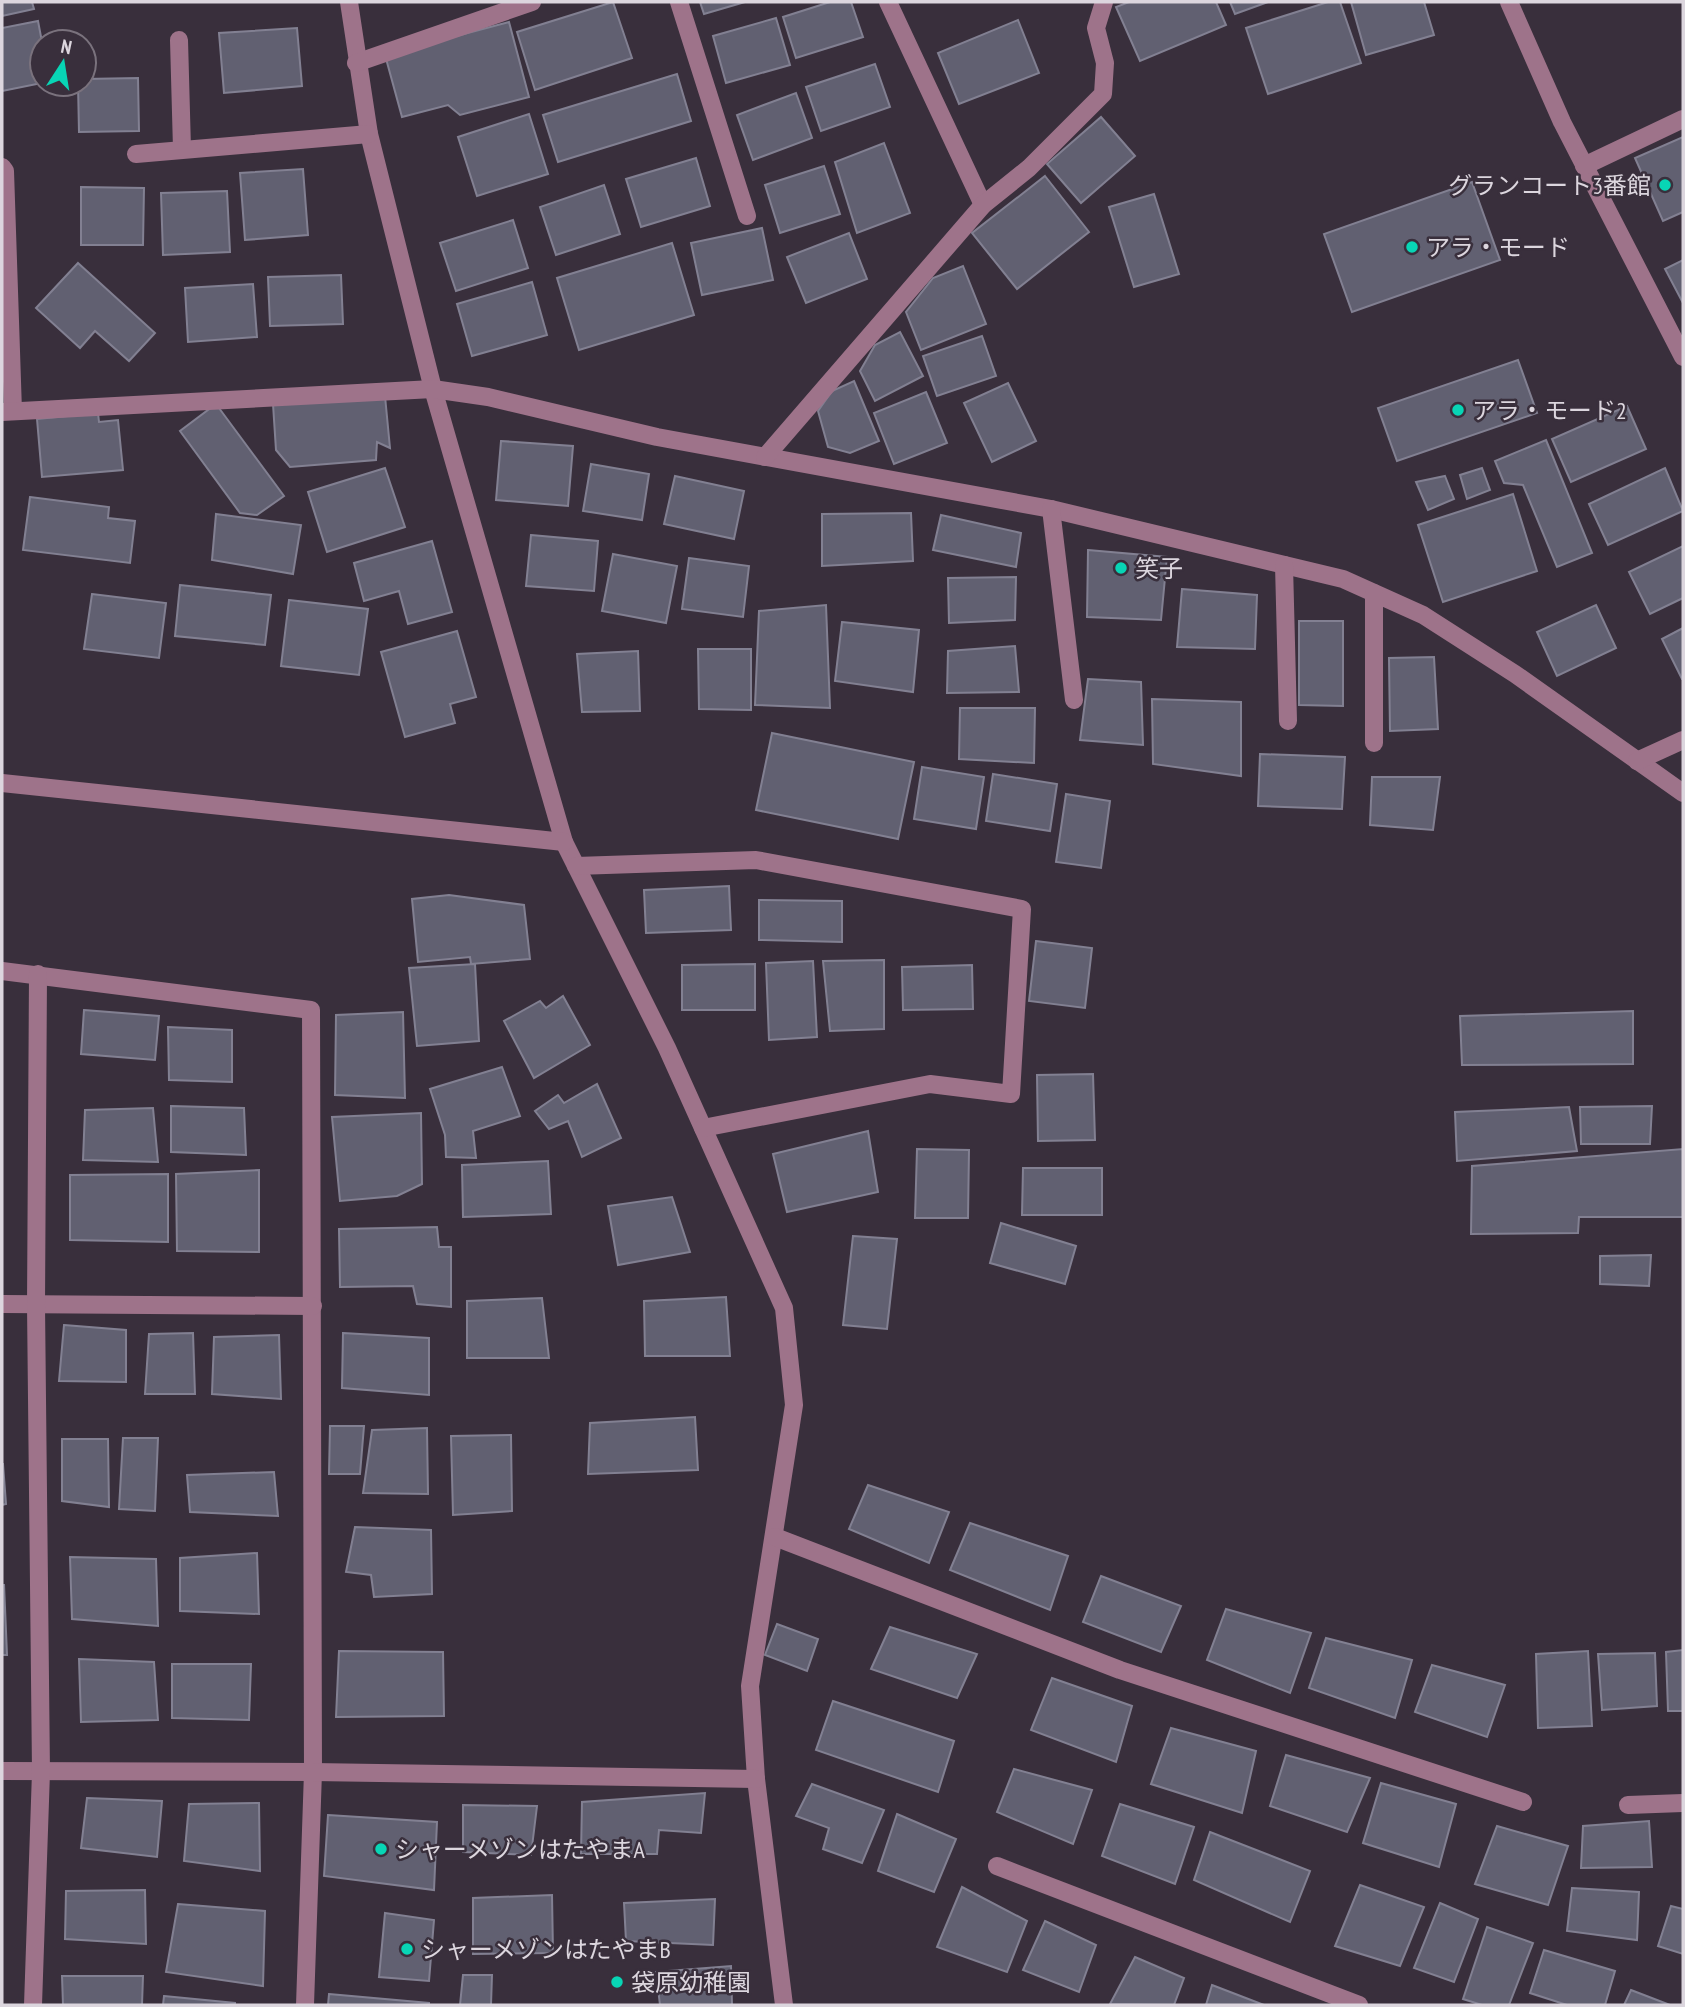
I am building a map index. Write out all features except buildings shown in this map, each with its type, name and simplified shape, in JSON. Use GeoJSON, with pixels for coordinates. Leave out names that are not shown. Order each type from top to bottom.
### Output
{"type":"FeatureCollection","features":[{"type":"Feature","properties":{"kind":"street"},"geometry":{"type":"LineString","coordinates":[[349,2],[356,63],[369,134],[433,390],[564,842],[667,1048],[784,1308],[794,1405],[750,1686],[756,1779],[784,2005]]}},
{"type":"Feature","properties":{"kind":"street"},"geometry":{"type":"LineString","coordinates":[[356,63],[532,2]]}},
{"type":"Feature","properties":{"kind":"street"},"geometry":{"type":"LineString","coordinates":[[679,2],[747,216]]}},
{"type":"Feature","properties":{"kind":"street"},"geometry":{"type":"LineString","coordinates":[[888,2],[983,205]]}},
{"type":"Feature","properties":{"kind":"street"},"geometry":{"type":"LineString","coordinates":[[765,457],[983,205],[1029,168],[1103,93],[1104,63],[1096,28],[1104,2]]}},
{"type":"Feature","properties":{"kind":"street"},"geometry":{"type":"LineString","coordinates":[[1509,2],[1584,166],[1683,357]]}},
{"type":"Feature","properties":{"kind":"street"},"geometry":{"type":"LineString","coordinates":[[179,40],[182,149]]}},
{"type":"Feature","properties":{"kind":"street"},"geometry":{"type":"LineString","coordinates":[[1584,166],[1683,119]]}},
{"type":"Feature","properties":{"kind":"street"},"geometry":{"type":"LineString","coordinates":[[136,154],[369,134]]}},
{"type":"Feature","properties":{"kind":"street"},"geometry":{"type":"LineString","coordinates":[[2,167],[5,171],[7,412],[433,390],[488,397],[657,437],[1051,509],[1343,579],[1423,615],[1515,674],[1683,793]]}},
{"type":"Feature","properties":{"kind":"street"},"geometry":{"type":"LineString","coordinates":[[1051,509],[1074,699]]}},
{"type":"Feature","properties":{"kind":"street"},"geometry":{"type":"LineString","coordinates":[[1284,565],[1288,720]]}},
{"type":"Feature","properties":{"kind":"street"},"geometry":{"type":"LineString","coordinates":[[1374,593],[1374,743]]}},
{"type":"Feature","properties":{"kind":"street"},"geometry":{"type":"LineString","coordinates":[[1637,761],[1683,740]]}},
{"type":"Feature","properties":{"kind":"street"},"geometry":{"type":"LineString","coordinates":[[2,783],[564,842]]}},
{"type":"Feature","properties":{"kind":"street"},"geometry":{"type":"LineString","coordinates":[[576,866],[756,860],[1022,909],[1011,1094],[930,1084],[703,1128]]}},
{"type":"Feature","properties":{"kind":"street"},"geometry":{"type":"LineString","coordinates":[[2,971],[311,1010],[313,1772],[305,2005]]}},
{"type":"Feature","properties":{"kind":"street"},"geometry":{"type":"LineString","coordinates":[[33,2005],[41,1772],[36,1304],[38,974]]}},
{"type":"Feature","properties":{"kind":"street"},"geometry":{"type":"LineString","coordinates":[[2,1304],[313,1306]]}},
{"type":"Feature","properties":{"kind":"street"},"geometry":{"type":"LineString","coordinates":[[775,1537],[1120,1670],[1523,1802]]}},
{"type":"Feature","properties":{"kind":"street"},"geometry":{"type":"LineString","coordinates":[[2,1771],[313,1772],[756,1779]]}},
{"type":"Feature","properties":{"kind":"street"},"geometry":{"type":"LineString","coordinates":[[1629,1805],[1683,1804]]}},
{"type":"Feature","properties":{"kind":"street"},"geometry":{"type":"LineString","coordinates":[[997,1866],[1359,2005]]}},
{"type":"Feature","properties":{"kind":"place","name":"グランコート3番館"},"geometry":{"type":"Point","coordinates":[1665,185]}},
{"type":"Feature","properties":{"kind":"place","name":"アラ・モード"},"geometry":{"type":"Point","coordinates":[1412,247]}},
{"type":"Feature","properties":{"kind":"place","name":"アラ・モード2"},"geometry":{"type":"Point","coordinates":[1458,410]}},
{"type":"Feature","properties":{"kind":"place","name":"笑子"},"geometry":{"type":"Point","coordinates":[1121,568]}},
{"type":"Feature","properties":{"kind":"place","name":"シャーメゾンはたやまA"},"geometry":{"type":"Point","coordinates":[381,1849]}},
{"type":"Feature","properties":{"kind":"place","name":"シャーメゾンはたやまB"},"geometry":{"type":"Point","coordinates":[407,1949]}},
{"type":"Feature","properties":{"kind":"place","name":"袋原幼稚園"},"geometry":{"type":"Point","coordinates":[617,1982]}}]}
